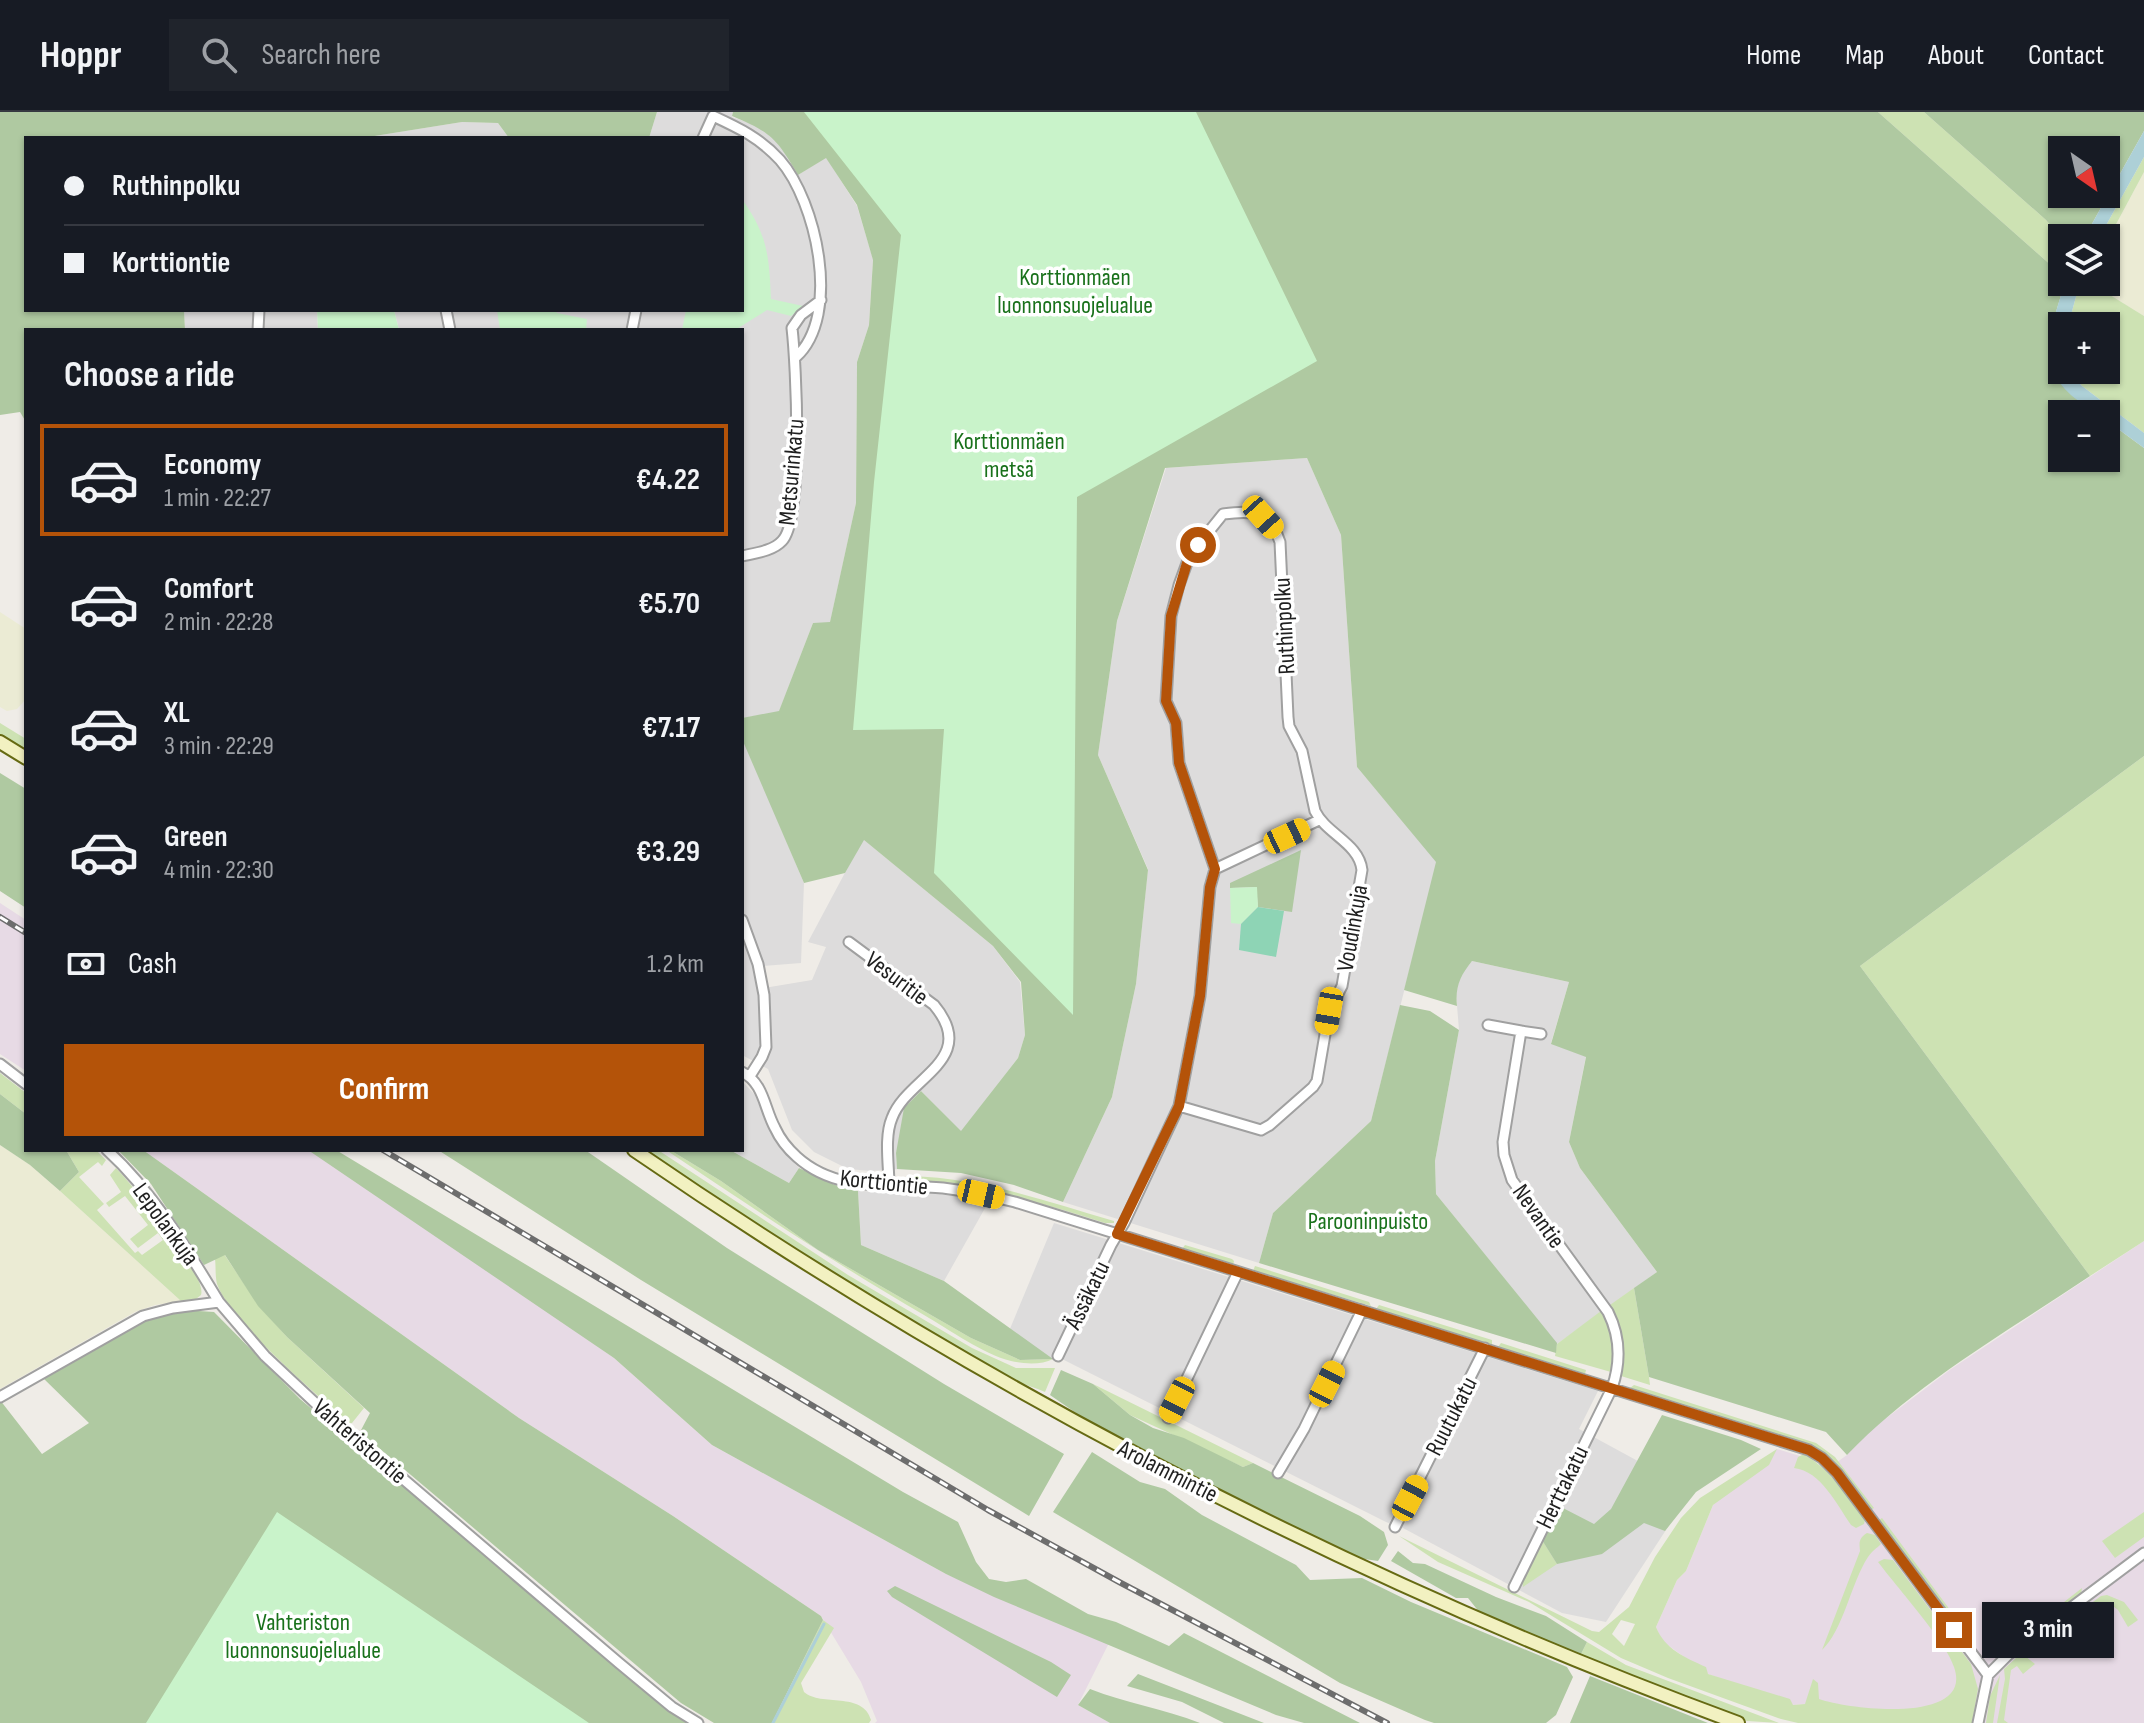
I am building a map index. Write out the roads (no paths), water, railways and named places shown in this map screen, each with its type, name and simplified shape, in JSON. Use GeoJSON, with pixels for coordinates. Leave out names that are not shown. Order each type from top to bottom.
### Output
{"type":"FeatureCollection","features":[{"type":"Feature","properties":{"kind":"street","name":"Metsurinkatu"},"geometry":{"type":"LineString","coordinates":[[704,136],[714,114],[746,131],[786,168],[802,202],[819,255],[821,300],[809,339],[796,357]]}},
{"type":"Feature","properties":{"kind":"street","name":"Metsurinkatu"},"geometry":{"type":"LineString","coordinates":[[744,555],[778,545],[788,531],[796,467],[796,357],[792,328],[801,315],[821,300]]}},
{"type":"Feature","properties":{"kind":"street","name":"Ruthinpolku"},"geometry":{"type":"LineString","coordinates":[[1215,869],[1179,763],[1176,723],[1166,701],[1171,616],[1179,585],[1198,545],[1223,514],[1257,512],[1276,531],[1280,542],[1289,726],[1302,751],[1319,820]]}},
{"type":"Feature","properties":{"kind":"street"},"geometry":{"type":"LineString","coordinates":[[0,742],[24,757]]}},
{"type":"Feature","properties":{"kind":"street"},"geometry":{"type":"LineString","coordinates":[[1215,869],[1319,820]]}},
{"type":"Feature","properties":{"kind":"street","name":"Voudinkuja"},"geometry":{"type":"LineString","coordinates":[[1179,1106],[1261,1130],[1317,1081],[1329,1011],[1342,986],[1362,870],[1355,852],[1319,820]]}},
{"type":"Feature","properties":{"kind":"street","name":"Ässäkatu"},"geometry":{"type":"LineString","coordinates":[[1058,1356],[1179,1106],[1200,996],[1210,887],[1215,869]]}},
{"type":"Feature","properties":{"kind":"street"},"geometry":{"type":"LineString","coordinates":[[744,926],[758,964],[764,995],[766,1047],[762,1057],[746,1074]]}},
{"type":"Feature","properties":{"kind":"street","name":"Vesuritie"},"geometry":{"type":"LineString","coordinates":[[849,942],[934,1005],[941,1013],[948,1032],[943,1060],[903,1099],[892,1116],[889,1186]]}},
{"type":"Feature","properties":{"kind":"street"},"geometry":{"type":"LineString","coordinates":[[1488,1025],[1541,1034]]}},
{"type":"Feature","properties":{"kind":"street","name":"Nevantie"},"geometry":{"type":"LineString","coordinates":[[1521,1031],[1503,1142],[1504,1155],[1519,1192],[1614,1324],[1618,1352],[1612,1388]]}},
{"type":"Feature","properties":{"kind":"street"},"geometry":{"type":"LineString","coordinates":[[0,1064],[24,1082]]}},
{"type":"Feature","properties":{"kind":"street","name":"Korttiontie"},"geometry":{"type":"LineString","coordinates":[[746,1074],[761,1090],[776,1131],[786,1145],[805,1164],[843,1181],[942,1188],[1015,1202],[1802,1447],[1822,1458],[1837,1473],[1988,1675]]}},
{"type":"Feature","properties":{"kind":"street","name":"Lepolankuja"},"geometry":{"type":"LineString","coordinates":[[109,1152],[145,1192],[219,1302]]}},
{"type":"Feature","properties":{"kind":"street","name":"Arolammintie"},"geometry":{"type":"LineString","coordinates":[[637,1152],[798,1259],[904,1323],[1183,1479],[1330,1551],[1516,1635],[1738,1723]]}},
{"type":"Feature","properties":{"kind":"street"},"geometry":{"type":"LineString","coordinates":[[1168,1418],[1238,1272]]}},
{"type":"Feature","properties":{"kind":"street"},"geometry":{"type":"LineString","coordinates":[[0,1397],[143,1316],[173,1308],[219,1302]]}},
{"type":"Feature","properties":{"kind":"street","name":"Vahteristontie"},"geometry":{"type":"LineString","coordinates":[[219,1302],[265,1356],[327,1414],[672,1707],[698,1723]]}},
{"type":"Feature","properties":{"kind":"street"},"geometry":{"type":"LineString","coordinates":[[1278,1473],[1304,1429],[1362,1310]]}},
{"type":"Feature","properties":{"kind":"street","name":"Ruutukatu"},"geometry":{"type":"LineString","coordinates":[[1395,1527],[1485,1348]]}},
{"type":"Feature","properties":{"kind":"street","name":"Herttakatu"},"geometry":{"type":"LineString","coordinates":[[1514,1587],[1612,1388]]}},
{"type":"Feature","properties":{"kind":"street"},"geometry":{"type":"LineString","coordinates":[[1979,1723],[1988,1675],[2009,1654],[2144,1553]]}},
{"type":"Feature","properties":{"kind":"water"},"geometry":{"type":"Polygon","coordinates":[[[2144,131],[2144,157],[2120,200],[2120,174],[2144,131]]]}},
{"type":"Feature","properties":{"kind":"water"},"geometry":{"type":"Polygon","coordinates":[[[2101,208],[2116,208],[2107,224],[2092,224],[2101,208]]]}},
{"type":"Feature","properties":{"kind":"water"},"geometry":{"type":"Polygon","coordinates":[[[2061,296],[2076,296],[2072,312],[2056,312],[2061,296]]]}},
{"type":"Feature","properties":{"kind":"water"},"geometry":{"type":"Polygon","coordinates":[[[2061,384],[2080,384],[2100,400],[2078,400],[2061,384]]]}},
{"type":"Feature","properties":{"kind":"water"},"geometry":{"type":"Polygon","coordinates":[[[2120,415],[2144,433],[2144,448],[2120,430],[2120,415]]]}},
{"type":"Feature","properties":{"kind":"waterway"},"geometry":{"type":"LineString","coordinates":[[773,1723],[824,1624]]}},
{"type":"Feature","properties":{"kind":"railway"},"geometry":{"type":"LineString","coordinates":[[0,917],[24,932]]}},
{"type":"Feature","properties":{"kind":"railway"},"geometry":{"type":"LineString","coordinates":[[386,1152],[988,1510],[1387,1723]]}},
{"type":"Feature","properties":{"kind":"park label","name":"Korttionmäen luonnonsuojelualue"},"geometry":{"type":"Point","coordinates":[1075,291]}},
{"type":"Feature","properties":{"kind":"park label","name":"Korttionmäen metsä"},"geometry":{"type":"Point","coordinates":[1009,455]}},
{"type":"Feature","properties":{"kind":"park label","name":"Parooninpuisto"},"geometry":{"type":"Point","coordinates":[1368,1221]}},
{"type":"Feature","properties":{"kind":"park label","name":"Vahteriston luonnonsuojelualue"},"geometry":{"type":"Point","coordinates":[303,1636]}}]}
